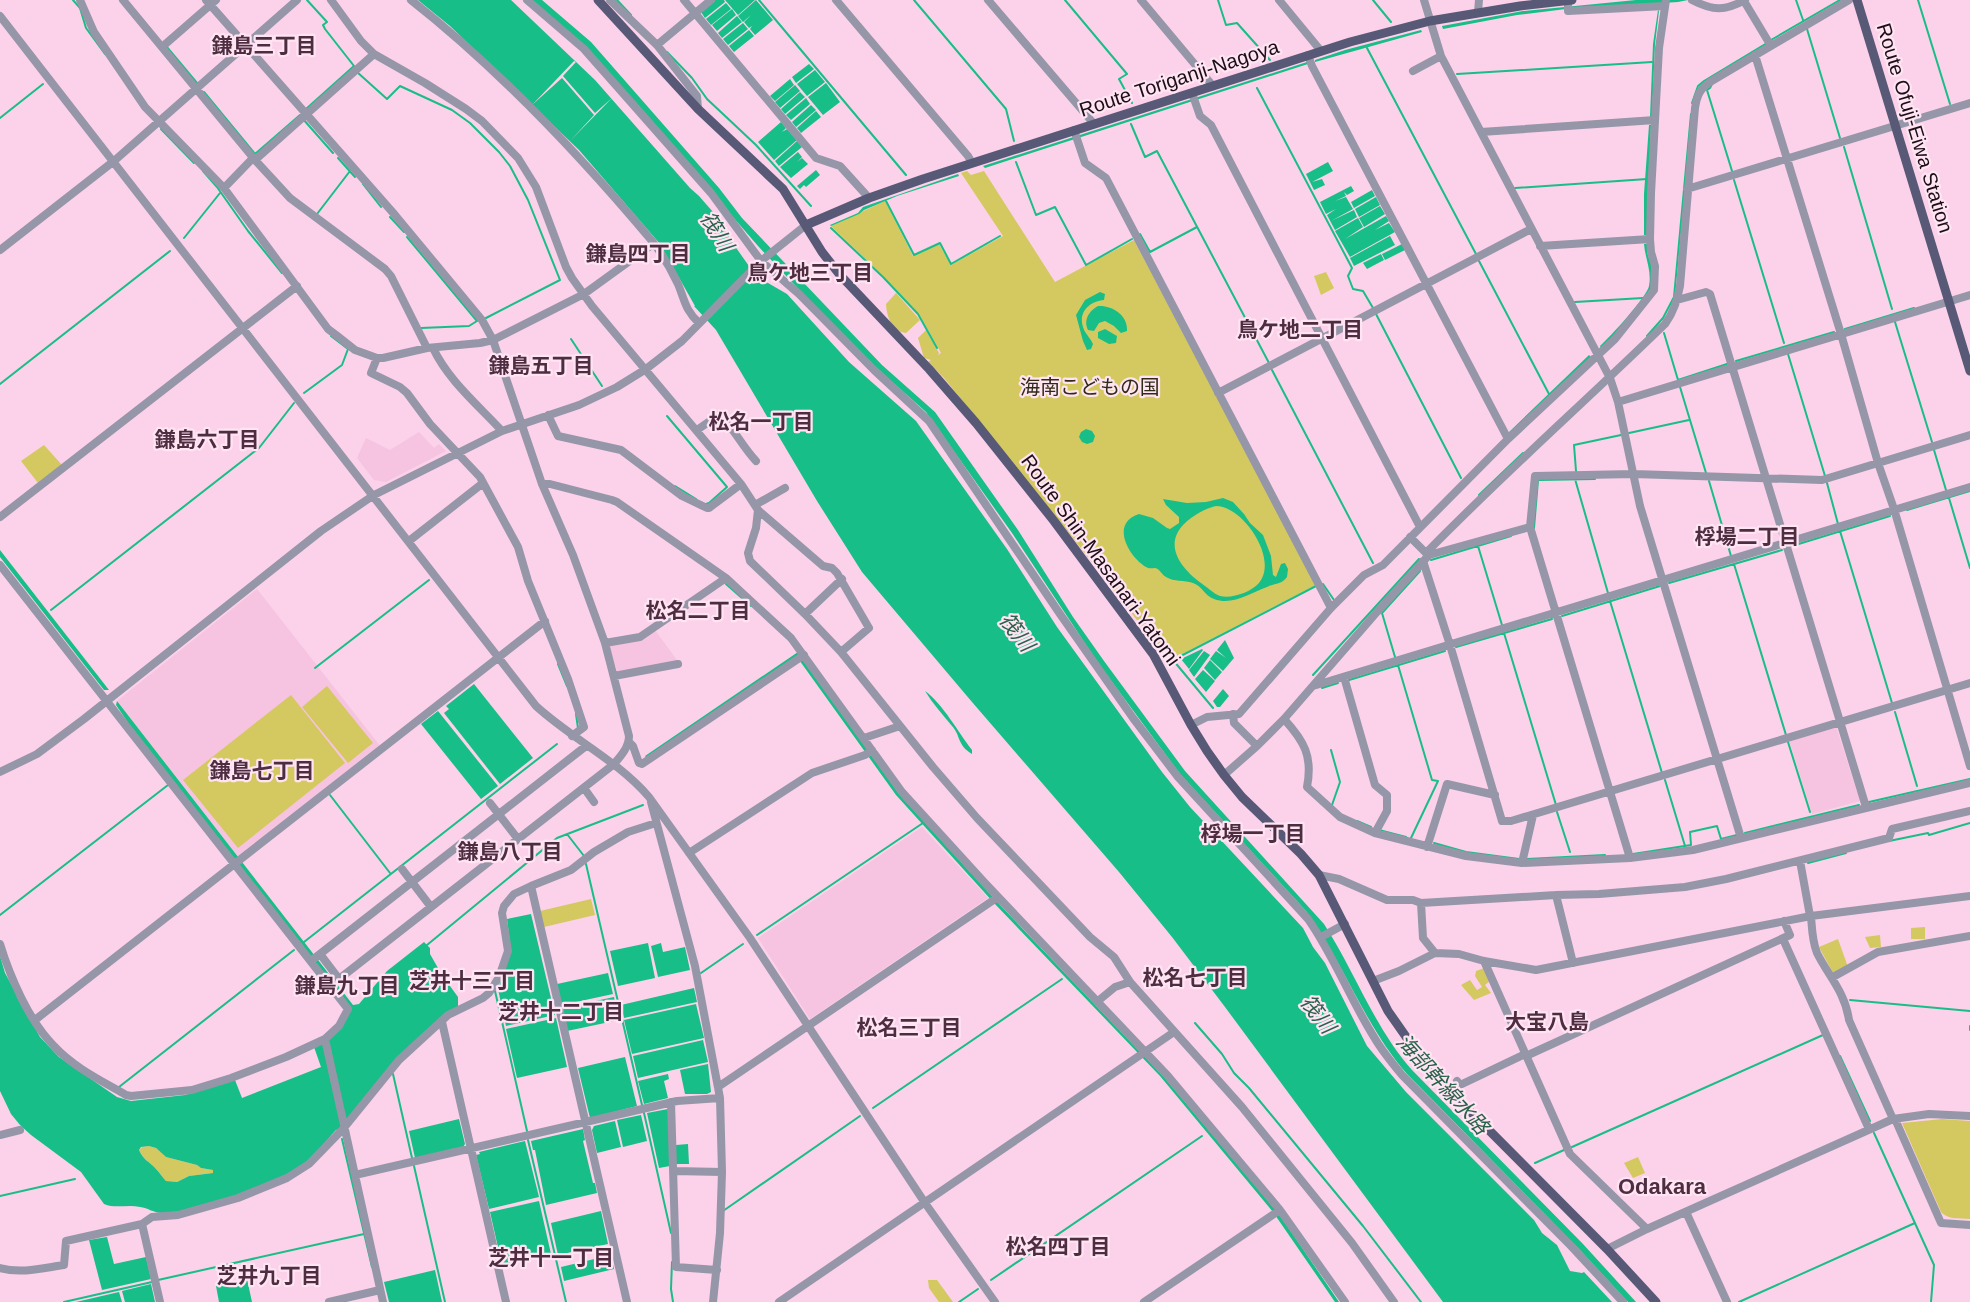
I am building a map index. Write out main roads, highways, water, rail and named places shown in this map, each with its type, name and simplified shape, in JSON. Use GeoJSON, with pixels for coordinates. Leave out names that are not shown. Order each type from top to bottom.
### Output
{"type":"FeatureCollection","features":[{"type":"Feature","properties":{"kind":"main road","name":"Route Shin-Masanari-Yatomi"},"geometry":{"type":"LineString","coordinates":[[598,0],[698,109],[783,189],[822,252],[840,275],[963,407],[1054,521],[1153,654],[1206,751],[1242,796],[1319,875],[1404,1036],[1424,1061],[1449,1090],[1607,1249],[1656,1302]]}},
{"type":"Feature","properties":{"kind":"main road","name":"Route Ofuji-Eiwa Station"},"geometry":{"type":"LineString","coordinates":[[1857,0],[1970,371]]}},
{"type":"Feature","properties":{"kind":"main road","name":"Route Toriganji-Nagoya"},"geometry":{"type":"LineString","coordinates":[[806,225],[869,198],[972,163],[1076,134],[1094,124],[1193,97],[1213,86],[1321,51],[1430,21],[1546,1],[1569,4]]}},
{"type":"Feature","properties":{"kind":"water","name":"筏川"},"geometry":{"type":"Polygon","coordinates":[[[418,0],[511,0],[595,80],[699,196],[720,220],[732,242],[756,276],[787,294],[849,362],[916,421],[1007,549],[1057,627],[1162,772],[1190,807],[1303,928],[1325,963],[1367,1046],[1406,1092],[1534,1220],[1542,1233],[1557,1245],[1570,1271],[1584,1272],[1612,1302],[1443,1302],[1172,937],[862,572],[817,501],[716,330],[694,306],[660,244],[579,150],[450,26],[418,0]]]}},
{"type":"Feature","properties":{"kind":"water"},"geometry":{"type":"Polygon","coordinates":[[[532,0],[542,0],[591,42],[719,188],[742,218],[882,365],[935,412],[1018,530],[1073,617],[1185,771],[1324,924],[1376,1018],[1412,1070],[1583,1244],[1636,1302],[1628,1302],[1407,1074],[1378,1035],[1332,952],[1306,911],[1180,774],[1098,663],[1012,533],[926,412],[854,348],[758,246],[585,46],[532,0]]]}},
{"type":"Feature","properties":{"kind":"water"},"geometry":{"type":"Polygon","coordinates":[[[715,0],[725,2],[705,18],[701,12],[715,0]]]}},
{"type":"Feature","properties":{"kind":"water"},"geometry":{"type":"Polygon","coordinates":[[[725,0],[755,0],[738,15],[725,0]]]}},
{"type":"Feature","properties":{"kind":"water"},"geometry":{"type":"Polygon","coordinates":[[[756,0],[773,20],[755,35],[750,29],[752,26],[749,28],[744,22],[751,15],[743,22],[738,16],[756,0]]]}},
{"type":"Feature","properties":{"kind":"water"},"geometry":{"type":"Polygon","coordinates":[[[1636,0],[1688,0],[1566,9],[1517,15],[1443,29],[1442,26],[1523,11],[1636,0]]]}},
{"type":"Feature","properties":{"kind":"water"},"geometry":{"type":"Polygon","coordinates":[[[726,3],[731,9],[711,25],[706,19],[726,3]]]}},
{"type":"Feature","properties":{"kind":"water"},"geometry":{"type":"Polygon","coordinates":[[[732,9],[736,15],[717,31],[712,25],[732,9]]]}},
{"type":"Feature","properties":{"kind":"water"},"geometry":{"type":"Polygon","coordinates":[[[1658,10],[1652,117],[1650,117],[1653,44],[1658,10]]]}},
{"type":"Feature","properties":{"kind":"water"},"geometry":{"type":"Polygon","coordinates":[[[737,16],[742,22],[722,38],[718,33],[737,16]]]}},
{"type":"Feature","properties":{"kind":"water"},"geometry":{"type":"Polygon","coordinates":[[[743,23],[748,29],[728,45],[723,39],[743,23]]]}},
{"type":"Feature","properties":{"kind":"water"},"geometry":{"type":"Polygon","coordinates":[[[749,30],[754,36],[734,52],[729,46],[749,30]]]}},
{"type":"Feature","properties":{"kind":"water"},"geometry":{"type":"Polygon","coordinates":[[[1421,30],[1422,32],[1315,62],[1315,60],[1345,50],[1421,30]]]}},
{"type":"Feature","properties":{"kind":"water"},"geometry":{"type":"Polygon","coordinates":[[[1307,62],[1308,64],[985,168],[983,166],[1307,62]]]}},
{"type":"Feature","properties":{"kind":"water"},"geometry":{"type":"Polygon","coordinates":[[[809,64],[814,69],[796,83],[792,77],[809,64]]]}},
{"type":"Feature","properties":{"kind":"water"},"geometry":{"type":"Polygon","coordinates":[[[815,70],[825,82],[807,96],[797,84],[815,70]]]}},
{"type":"Feature","properties":{"kind":"water"},"geometry":{"type":"Polygon","coordinates":[[[790,79],[794,85],[775,101],[770,96],[790,79]]]}},
{"type":"Feature","properties":{"kind":"water"},"geometry":{"type":"Polygon","coordinates":[[[826,83],[840,102],[823,115],[808,97],[826,83]]]}},
{"type":"Feature","properties":{"kind":"water"},"geometry":{"type":"Polygon","coordinates":[[[795,85],[800,91],[780,108],[775,102],[795,85]]]}},
{"type":"Feature","properties":{"kind":"water"},"geometry":{"type":"Polygon","coordinates":[[[800,92],[805,97],[785,114],[781,109],[800,92]]]}},
{"type":"Feature","properties":{"kind":"water"},"geometry":{"type":"Polygon","coordinates":[[[806,98],[810,104],[791,120],[786,115],[806,98]]]}},
{"type":"Feature","properties":{"kind":"water"},"geometry":{"type":"Polygon","coordinates":[[[811,105],[816,110],[796,127],[792,122],[811,105]]]}},
{"type":"Feature","properties":{"kind":"water"},"geometry":{"type":"Polygon","coordinates":[[[816,111],[821,117],[801,133],[797,128],[816,111]]]}},
{"type":"Feature","properties":{"kind":"water"},"geometry":{"type":"Polygon","coordinates":[[[781,122],[786,128],[782,132],[787,129],[797,140],[774,160],[758,142],[781,122]]]}},
{"type":"Feature","properties":{"kind":"water"},"geometry":{"type":"Polygon","coordinates":[[[1649,125],[1651,125],[1647,235],[1644,235],[1644,194],[1649,125]]]}},
{"type":"Feature","properties":{"kind":"water"},"geometry":{"type":"Polygon","coordinates":[[[797,141],[802,147],[779,166],[775,161],[797,141]]]}},
{"type":"Feature","properties":{"kind":"water"},"geometry":{"type":"Polygon","coordinates":[[[798,152],[802,157],[797,162],[802,158],[808,164],[791,178],[780,167],[798,152]]]}},
{"type":"Feature","properties":{"kind":"water"},"geometry":{"type":"Polygon","coordinates":[[[1328,162],[1333,171],[1312,182],[1322,179],[1325,185],[1314,190],[1306,174],[1328,162]]]}},
{"type":"Feature","properties":{"kind":"water"},"geometry":{"type":"Polygon","coordinates":[[[816,170],[820,175],[806,187],[804,185],[800,189],[797,186],[816,170]]]}},
{"type":"Feature","properties":{"kind":"water"},"geometry":{"type":"Polygon","coordinates":[[[958,174],[959,176],[897,196],[859,214],[830,225],[858,213],[863,207],[958,174]]]}},
{"type":"Feature","properties":{"kind":"water"},"geometry":{"type":"Polygon","coordinates":[[[1351,186],[1354,191],[1347,195],[1344,192],[1346,196],[1335,201],[1346,197],[1353,209],[1331,221],[1354,210],[1357,217],[1335,230],[1327,215],[1336,209],[1326,214],[1320,202],[1351,186]]]}},
{"type":"Feature","properties":{"kind":"water"},"geometry":{"type":"Polygon","coordinates":[[[1372,190],[1375,196],[1354,208],[1351,202],[1372,190]]]}},
{"type":"Feature","properties":{"kind":"water"},"geometry":{"type":"Polygon","coordinates":[[[1376,197],[1380,205],[1359,217],[1355,209],[1376,197]]]}},
{"type":"Feature","properties":{"kind":"water"},"geometry":{"type":"Polygon","coordinates":[[[1380,206],[1385,214],[1364,227],[1359,218],[1380,206]]]}},
{"type":"Feature","properties":{"kind":"water"},"geometry":{"type":"Polygon","coordinates":[[[1386,216],[1389,221],[1375,230],[1389,223],[1395,232],[1350,257],[1335,231],[1358,218],[1363,227],[1345,239],[1386,216]]]}},
{"type":"Feature","properties":{"kind":"water"},"geometry":{"type":"Polygon","coordinates":[[[1390,236],[1395,245],[1354,266],[1350,258],[1390,236]]]}},
{"type":"Feature","properties":{"kind":"water"},"geometry":{"type":"Polygon","coordinates":[[[1402,244],[1405,250],[1385,260],[1382,254],[1402,244]]]}},
{"type":"Feature","properties":{"kind":"water"},"geometry":{"type":"Polygon","coordinates":[[[1644,244],[1647,244],[1652,267],[1651,289],[1613,337],[1601,348],[1600,346],[1647,291],[1650,280],[1644,244]]]}},
{"type":"Feature","properties":{"kind":"water"},"geometry":{"type":"Polygon","coordinates":[[[1381,254],[1384,260],[1367,269],[1363,263],[1381,254]]]}},
{"type":"Feature","properties":{"kind":"water"},"geometry":{"type":"Polygon","coordinates":[[[1100,292],[1105,294],[1104,300],[1086,308],[1082,317],[1084,329],[1093,344],[1091,349],[1087,350],[1076,315],[1085,300],[1100,292]]]}},
{"type":"Feature","properties":{"kind":"water"},"geometry":{"type":"Polygon","coordinates":[[[1098,306],[1109,307],[1118,312],[1125,320],[1127,331],[1121,333],[1105,321],[1099,323],[1094,331],[1088,330],[1086,323],[1088,316],[1098,306]]]}},
{"type":"Feature","properties":{"kind":"water"},"geometry":{"type":"Polygon","coordinates":[[[1105,329],[1117,336],[1116,343],[1109,344],[1098,338],[1098,332],[1105,329]]]}},
{"type":"Feature","properties":{"kind":"water"},"geometry":{"type":"Polygon","coordinates":[[[1589,355],[1591,357],[1508,433],[1589,355]]]}},
{"type":"Feature","properties":{"kind":"water"},"geometry":{"type":"Polygon","coordinates":[[[1086,429],[1092,431],[1095,436],[1093,442],[1087,444],[1079,437],[1086,429]]]}},
{"type":"Feature","properties":{"kind":"water"},"geometry":{"type":"Polygon","coordinates":[[[1223,498],[1233,502],[1263,535],[1271,556],[1273,575],[1276,577],[1281,564],[1285,563],[1288,569],[1287,577],[1280,583],[1241,598],[1221,601],[1211,598],[1193,583],[1169,579],[1157,569],[1146,567],[1128,548],[1125,540],[1125,525],[1130,518],[1139,514],[1153,518],[1170,529],[1179,523],[1179,517],[1163,499],[1187,503],[1223,498]],[[1216,506],[1194,516],[1182,526],[1175,543],[1179,560],[1192,576],[1213,592],[1225,597],[1241,594],[1256,586],[1264,573],[1265,561],[1255,535],[1247,524],[1226,508],[1216,506]]]}},
{"type":"Feature","properties":{"kind":"water"},"geometry":{"type":"Polygon","coordinates":[[[0,550],[109,690],[104,690],[0,557],[0,550]]]}},
{"type":"Feature","properties":{"kind":"water"},"geometry":{"type":"Polygon","coordinates":[[[1225,640],[1234,658],[1223,671],[1210,659],[1216,651],[1226,658],[1217,650],[1225,640]]]}},
{"type":"Feature","properties":{"kind":"water"},"geometry":{"type":"Polygon","coordinates":[[[1203,650],[1189,669],[1181,659],[1203,650]]]}},
{"type":"Feature","properties":{"kind":"water"},"geometry":{"type":"Polygon","coordinates":[[[1204,651],[1210,655],[1194,677],[1189,670],[1204,651]]]}},
{"type":"Feature","properties":{"kind":"water"},"geometry":{"type":"Polygon","coordinates":[[[798,652],[899,794],[1002,907],[1164,1077],[1279,1214],[1339,1302],[1335,1302],[1273,1212],[1160,1076],[994,903],[896,795],[797,657],[647,759],[645,756],[798,652]]]}},
{"type":"Feature","properties":{"kind":"water"},"geometry":{"type":"Polygon","coordinates":[[[1210,660],[1222,672],[1215,680],[1204,668],[1210,660]]]}},
{"type":"Feature","properties":{"kind":"water"},"geometry":{"type":"Polygon","coordinates":[[[1203,670],[1215,681],[1206,692],[1195,679],[1203,670]]]}},
{"type":"Feature","properties":{"kind":"water"},"geometry":{"type":"Polygon","coordinates":[[[474,684],[533,758],[500,784],[444,713],[449,709],[446,706],[474,684]]]}},
{"type":"Feature","properties":{"kind":"water"},"geometry":{"type":"Polygon","coordinates":[[[1223,689],[1229,696],[1220,707],[1217,707],[1213,701],[1223,689]]]}},
{"type":"Feature","properties":{"kind":"water"},"geometry":{"type":"Polygon","coordinates":[[[925,691],[944,711],[972,750],[972,754],[961,744],[955,730],[925,691]]]}},
{"type":"Feature","properties":{"kind":"water"},"geometry":{"type":"Polygon","coordinates":[[[117,701],[353,1005],[359,1004],[387,971],[424,942],[430,948],[430,954],[442,975],[458,997],[458,1008],[397,1059],[340,1129],[336,1130],[306,1162],[289,1174],[254,1190],[176,1212],[159,1213],[136,1206],[104,1204],[81,1172],[31,1135],[11,1114],[0,1091],[0,956],[5,973],[40,1037],[59,1057],[117,1097],[131,1101],[185,1095],[235,1080],[242,1098],[321,1067],[314,1047],[341,1026],[351,1008],[116,705],[117,701]],[[149,1146],[141,1147],[139,1150],[166,1181],[177,1182],[189,1176],[213,1173],[213,1170],[166,1157],[156,1148],[149,1146]]]}},
{"type":"Feature","properties":{"kind":"water"},"geometry":{"type":"Polygon","coordinates":[[[438,711],[498,786],[481,799],[421,724],[438,711]]]}},
{"type":"Feature","properties":{"kind":"water"},"geometry":{"type":"Polygon","coordinates":[[[531,914],[555,1015],[506,1026],[498,989],[511,951],[507,919],[531,914]]]}},
{"type":"Feature","properties":{"kind":"water"},"geometry":{"type":"Polygon","coordinates":[[[648,943],[655,978],[618,986],[610,951],[648,943]]]}},
{"type":"Feature","properties":{"kind":"water"},"geometry":{"type":"Polygon","coordinates":[[[661,943],[663,952],[685,947],[690,970],[658,977],[651,946],[661,943]]]}},
{"type":"Feature","properties":{"kind":"water"},"geometry":{"type":"Polygon","coordinates":[[[608,973],[613,994],[562,1005],[557,984],[608,973]]]}},
{"type":"Feature","properties":{"kind":"water"},"geometry":{"type":"Polygon","coordinates":[[[694,988],[697,1002],[624,1018],[621,1005],[694,988]]]}},
{"type":"Feature","properties":{"kind":"water"},"geometry":{"type":"Polygon","coordinates":[[[614,997],[619,1020],[567,1031],[563,1008],[614,997]]]}},
{"type":"Feature","properties":{"kind":"water"},"geometry":{"type":"Polygon","coordinates":[[[696,1004],[704,1038],[632,1054],[624,1020],[696,1004]]]}},
{"type":"Feature","properties":{"kind":"water"},"geometry":{"type":"Polygon","coordinates":[[[556,1018],[567,1067],[517,1078],[506,1029],[556,1018]]]}},
{"type":"Feature","properties":{"kind":"water"},"geometry":{"type":"Polygon","coordinates":[[[703,1040],[708,1062],[638,1078],[633,1056],[703,1040]]]}},
{"type":"Feature","properties":{"kind":"water"},"geometry":{"type":"Polygon","coordinates":[[[625,1057],[637,1106],[590,1118],[578,1068],[625,1057]]]}},
{"type":"Feature","properties":{"kind":"water"},"geometry":{"type":"Polygon","coordinates":[[[708,1064],[711,1092],[685,1094],[680,1070],[708,1064]]]}},
{"type":"Feature","properties":{"kind":"water"},"geometry":{"type":"Polygon","coordinates":[[[668,1074],[669,1079],[664,1081],[668,1098],[644,1104],[638,1081],[668,1074]]]}},
{"type":"Feature","properties":{"kind":"water"},"geometry":{"type":"Polygon","coordinates":[[[668,1109],[670,1166],[659,1168],[647,1113],[668,1109]]]}},
{"type":"Feature","properties":{"kind":"water"},"geometry":{"type":"Polygon","coordinates":[[[641,1115],[647,1141],[623,1147],[617,1120],[641,1115]]]}},
{"type":"Feature","properties":{"kind":"water"},"geometry":{"type":"Polygon","coordinates":[[[459,1119],[465,1144],[463,1147],[415,1158],[409,1131],[459,1119]]]}},
{"type":"Feature","properties":{"kind":"water"},"geometry":{"type":"Polygon","coordinates":[[[615,1121],[621,1147],[597,1153],[592,1130],[594,1126],[615,1121]]]}},
{"type":"Feature","properties":{"kind":"water"},"geometry":{"type":"Polygon","coordinates":[[[583,1129],[585,1140],[583,1141],[597,1193],[546,1205],[535,1150],[533,1150],[531,1141],[583,1129]]]}},
{"type":"Feature","properties":{"kind":"water"},"geometry":{"type":"Polygon","coordinates":[[[525,1141],[539,1197],[489,1209],[476,1155],[480,1154],[479,1152],[525,1141]]]}},
{"type":"Feature","properties":{"kind":"water"},"geometry":{"type":"Polygon","coordinates":[[[688,1144],[689,1164],[676,1164],[676,1145],[688,1144]]]}},
{"type":"Feature","properties":{"kind":"water"},"geometry":{"type":"Polygon","coordinates":[[[539,1201],[551,1254],[502,1265],[490,1212],[539,1201]]]}},
{"type":"Feature","properties":{"kind":"water"},"geometry":{"type":"Polygon","coordinates":[[[601,1211],[608,1244],[558,1255],[551,1223],[601,1211]]]}},
{"type":"Feature","properties":{"kind":"water"},"geometry":{"type":"Polygon","coordinates":[[[107,1237],[114,1264],[146,1257],[151,1279],[102,1290],[89,1240],[107,1237]]]}},
{"type":"Feature","properties":{"kind":"water"},"geometry":{"type":"Polygon","coordinates":[[[611,1255],[614,1269],[564,1281],[561,1267],[611,1255]]]}},
{"type":"Feature","properties":{"kind":"water"},"geometry":{"type":"Polygon","coordinates":[[[435,1270],[442,1302],[389,1302],[384,1282],[435,1270]]]}},
{"type":"Feature","properties":{"kind":"water"},"geometry":{"type":"Polygon","coordinates":[[[247,1279],[252,1302],[219,1302],[216,1286],[247,1279]]]}},
{"type":"Feature","properties":{"kind":"water"},"geometry":{"type":"Polygon","coordinates":[[[151,1284],[155,1302],[125,1302],[122,1291],[151,1284]]]}},
{"type":"Feature","properties":{"kind":"water"},"geometry":{"type":"Polygon","coordinates":[[[119,1292],[122,1302],[76,1302],[119,1292]]]}},
{"type":"Feature","properties":{"kind":"waterway"},"geometry":{"type":"LineString","coordinates":[[73,0],[80,8],[86,28],[105,54]]}},
{"type":"Feature","properties":{"kind":"waterway"},"geometry":{"type":"LineString","coordinates":[[306,109],[354,66],[325,29],[323,25],[327,22],[307,0]]}},
{"type":"Feature","properties":{"kind":"waterway"},"geometry":{"type":"LineString","coordinates":[[617,0],[631,15]]}},
{"type":"Feature","properties":{"kind":"waterway"},"geometry":{"type":"LineString","coordinates":[[759,0],[906,175]]}},
{"type":"Feature","properties":{"kind":"waterway"},"geometry":{"type":"LineString","coordinates":[[914,0],[1006,109],[1014,141]]}},
{"type":"Feature","properties":{"kind":"waterway"},"geometry":{"type":"LineString","coordinates":[[1065,0],[1127,74],[1119,79],[1132,103]]}},
{"type":"Feature","properties":{"kind":"waterway"},"geometry":{"type":"LineString","coordinates":[[1218,0],[1226,25],[1237,23],[1270,60]]}},
{"type":"Feature","properties":{"kind":"waterway"},"geometry":{"type":"LineString","coordinates":[[1373,0],[1391,22]]}},
{"type":"Feature","properties":{"kind":"waterway"},"geometry":{"type":"LineString","coordinates":[[1796,0],[1803,20]]}},
{"type":"Feature","properties":{"kind":"waterway"},"geometry":{"type":"LineString","coordinates":[[1771,40],[1840,0]]}},
{"type":"Feature","properties":{"kind":"waterway"},"geometry":{"type":"LineString","coordinates":[[1918,0],[1950,104]]}},
{"type":"Feature","properties":{"kind":"waterway"},"geometry":{"type":"LineString","coordinates":[[1807,29],[1840,138]]}},
{"type":"Feature","properties":{"kind":"waterway"},"geometry":{"type":"LineString","coordinates":[[1692,103],[1698,86],[1704,81],[1767,43]]}},
{"type":"Feature","properties":{"kind":"waterway"},"geometry":{"type":"LineString","coordinates":[[166,46],[197,83]]}},
{"type":"Feature","properties":{"kind":"waterway"},"geometry":{"type":"LineString","coordinates":[[1367,48],[1476,254]]}},
{"type":"Feature","properties":{"kind":"waterway"},"geometry":{"type":"LineString","coordinates":[[667,52],[692,78],[707,99],[756,145],[811,206]]}},
{"type":"Feature","properties":{"kind":"waterway"},"geometry":{"type":"LineString","coordinates":[[1457,74],[1652,62]]}},
{"type":"Feature","properties":{"kind":"waterway"},"geometry":{"type":"LineString","coordinates":[[357,72],[387,99],[400,86],[452,110],[470,123],[510,166],[528,200],[560,280],[486,318]]}},
{"type":"Feature","properties":{"kind":"waterway"},"geometry":{"type":"LineString","coordinates":[[0,118],[43,84]]}},
{"type":"Feature","properties":{"kind":"waterway"},"geometry":{"type":"LineString","coordinates":[[1712,84],[1707,90],[1732,171]]}},
{"type":"Feature","properties":{"kind":"waterway"},"geometry":{"type":"LineString","coordinates":[[1257,88],[1352,268],[1348,276],[1353,289],[1363,291],[1373,308]]}},
{"type":"Feature","properties":{"kind":"waterway"},"geometry":{"type":"LineString","coordinates":[[204,92],[255,154],[300,115]]}},
{"type":"Feature","properties":{"kind":"waterway"},"geometry":{"type":"LineString","coordinates":[[1647,336],[1663,318],[1674,297],[1691,114]]}},
{"type":"Feature","properties":{"kind":"waterway"},"geometry":{"type":"LineString","coordinates":[[303,119],[333,153]]}},
{"type":"Feature","properties":{"kind":"waterway"},"geometry":{"type":"LineString","coordinates":[[1131,124],[1145,157],[1157,151],[1269,363]]}},
{"type":"Feature","properties":{"kind":"waterway"},"geometry":{"type":"LineString","coordinates":[[161,129],[194,163]]}},
{"type":"Feature","properties":{"kind":"waterway"},"geometry":{"type":"LineString","coordinates":[[1844,147],[1892,309]]}},
{"type":"Feature","properties":{"kind":"waterway"},"geometry":{"type":"LineString","coordinates":[[338,158],[355,177]]}},
{"type":"Feature","properties":{"kind":"waterway"},"geometry":{"type":"LineString","coordinates":[[1016,162],[1036,215],[1055,207],[1086,265],[1132,239]]}},
{"type":"Feature","properties":{"kind":"waterway"},"geometry":{"type":"LineString","coordinates":[[203,171],[282,273]]}},
{"type":"Feature","properties":{"kind":"waterway"},"geometry":{"type":"LineString","coordinates":[[317,214],[350,171]]}},
{"type":"Feature","properties":{"kind":"waterway"},"geometry":{"type":"LineString","coordinates":[[1515,188],[1647,179]]}},
{"type":"Feature","properties":{"kind":"waterway"},"geometry":{"type":"LineString","coordinates":[[1734,180],[1784,343]]}},
{"type":"Feature","properties":{"kind":"waterway"},"geometry":{"type":"LineString","coordinates":[[363,184],[381,207]]}},
{"type":"Feature","properties":{"kind":"waterway"},"geometry":{"type":"LineString","coordinates":[[184,238],[220,193]]}},
{"type":"Feature","properties":{"kind":"waterway"},"geometry":{"type":"LineString","coordinates":[[886,201],[914,255],[940,243],[951,264],[1000,236]]}},
{"type":"Feature","properties":{"kind":"waterway"},"geometry":{"type":"LineString","coordinates":[[390,217],[404,232]]}},
{"type":"Feature","properties":{"kind":"waterway"},"geometry":{"type":"LineString","coordinates":[[1140,234],[1150,252],[1197,227]]}},
{"type":"Feature","properties":{"kind":"waterway"},"geometry":{"type":"LineString","coordinates":[[831,228],[918,314],[937,348]]}},
{"type":"Feature","properties":{"kind":"waterway"},"geometry":{"type":"LineString","coordinates":[[407,237],[477,321],[469,326],[421,328]]}},
{"type":"Feature","properties":{"kind":"waterway"},"geometry":{"type":"LineString","coordinates":[[0,384],[170,251]]}},
{"type":"Feature","properties":{"kind":"waterway"},"geometry":{"type":"LineString","coordinates":[[1479,261],[1549,394]]}},
{"type":"Feature","properties":{"kind":"waterway"},"geometry":{"type":"LineString","coordinates":[[1575,302],[1643,298]]}},
{"type":"Feature","properties":{"kind":"waterway"},"geometry":{"type":"LineString","coordinates":[[1845,329],[1914,308]]}},
{"type":"Feature","properties":{"kind":"waterway"},"geometry":{"type":"LineString","coordinates":[[1376,314],[1461,478]]}},
{"type":"Feature","properties":{"kind":"waterway"},"geometry":{"type":"LineString","coordinates":[[1895,322],[1932,442]]}},
{"type":"Feature","properties":{"kind":"waterway"},"geometry":{"type":"LineString","coordinates":[[1736,361],[1834,332]]}},
{"type":"Feature","properties":{"kind":"waterway"},"geometry":{"type":"LineString","coordinates":[[1664,333],[1678,380],[1727,364]]}},
{"type":"Feature","properties":{"kind":"waterway"},"geometry":{"type":"LineString","coordinates":[[304,393],[342,365],[348,349],[331,336]]}},
{"type":"Feature","properties":{"kind":"waterway"},"geometry":{"type":"LineString","coordinates":[[571,339],[602,386]]}},
{"type":"Feature","properties":{"kind":"waterway"},"geometry":{"type":"LineString","coordinates":[[1788,354],[1825,476]]}},
{"type":"Feature","properties":{"kind":"waterway"},"geometry":{"type":"LineString","coordinates":[[1272,370],[1373,563]]}},
{"type":"Feature","properties":{"kind":"waterway"},"geometry":{"type":"LineString","coordinates":[[1680,387],[1706,473]]}},
{"type":"Feature","properties":{"kind":"waterway"},"geometry":{"type":"LineString","coordinates":[[51,610],[259,448],[294,403]]}},
{"type":"Feature","properties":{"kind":"waterway"},"geometry":{"type":"LineString","coordinates":[[667,416],[727,487],[706,504]]}},
{"type":"Feature","properties":{"kind":"waterway"},"geometry":{"type":"LineString","coordinates":[[1629,433],[1689,420]]}},
{"type":"Feature","properties":{"kind":"waterway"},"geometry":{"type":"LineString","coordinates":[[1576,471],[1574,445],[1621,435]]}},
{"type":"Feature","properties":{"kind":"waterway"},"geometry":{"type":"LineString","coordinates":[[1934,450],[1946,490]]}},
{"type":"Feature","properties":{"kind":"waterway"},"geometry":{"type":"LineString","coordinates":[[1479,495],[1523,453]]}},
{"type":"Feature","properties":{"kind":"waterway"},"geometry":{"type":"LineString","coordinates":[[1575,479],[1608,593]]}},
{"type":"Feature","properties":{"kind":"waterway"},"geometry":{"type":"LineString","coordinates":[[1534,528],[1538,480],[1595,479]]}},
{"type":"Feature","properties":{"kind":"waterway"},"geometry":{"type":"LineString","coordinates":[[1709,481],[1731,556]]}},
{"type":"Feature","properties":{"kind":"waterway"},"geometry":{"type":"LineString","coordinates":[[1827,483],[1838,524]]}},
{"type":"Feature","properties":{"kind":"waterway"},"geometry":{"type":"LineString","coordinates":[[675,486],[696,499]]}},
{"type":"Feature","properties":{"kind":"waterway"},"geometry":{"type":"LineString","coordinates":[[1907,510],[1970,491]]}},
{"type":"Feature","properties":{"kind":"waterway"},"geometry":{"type":"LineString","coordinates":[[1949,498],[1970,568]]}},
{"type":"Feature","properties":{"kind":"waterway"},"geometry":{"type":"LineString","coordinates":[[1792,546],[1890,516]]}},
{"type":"Feature","properties":{"kind":"waterway"},"geometry":{"type":"LineString","coordinates":[[1840,531],[1892,703]]}},
{"type":"Feature","properties":{"kind":"waterway"},"geometry":{"type":"LineString","coordinates":[[1431,560],[1511,536]]}},
{"type":"Feature","properties":{"kind":"waterway"},"geometry":{"type":"LineString","coordinates":[[1478,546],[1502,625]]}},
{"type":"Feature","properties":{"kind":"waterway"},"geometry":{"type":"LineString","coordinates":[[1669,583],[1782,550]]}},
{"type":"Feature","properties":{"kind":"waterway"},"geometry":{"type":"LineString","coordinates":[[1313,675],[1419,559]]}},
{"type":"Feature","properties":{"kind":"waterway"},"geometry":{"type":"LineString","coordinates":[[1734,564],[1786,735]]}},
{"type":"Feature","properties":{"kind":"waterway"},"geometry":{"type":"LineString","coordinates":[[1395,657],[1382,613],[1420,571]]}},
{"type":"Feature","properties":{"kind":"waterway"},"geometry":{"type":"LineString","coordinates":[[315,668],[429,580]]}},
{"type":"Feature","properties":{"kind":"waterway"},"geometry":{"type":"LineString","coordinates":[[726,584],[751,606]]}},
{"type":"Feature","properties":{"kind":"waterway"},"geometry":{"type":"LineString","coordinates":[[1323,584],[1334,600]]}},
{"type":"Feature","properties":{"kind":"waterway"},"geometry":{"type":"LineString","coordinates":[[1213,708],[1173,660],[1316,586]]}},
{"type":"Feature","properties":{"kind":"waterway"},"geometry":{"type":"LineString","coordinates":[[1562,616],[1660,586]]}},
{"type":"Feature","properties":{"kind":"waterway"},"geometry":{"type":"LineString","coordinates":[[1610,601],[1662,773]]}},
{"type":"Feature","properties":{"kind":"waterway"},"geometry":{"type":"LineString","coordinates":[[1456,647],[1552,619]]}},
{"type":"Feature","properties":{"kind":"waterway"},"geometry":{"type":"LineString","coordinates":[[1504,633],[1556,805]]}},
{"type":"Feature","properties":{"kind":"waterway"},"geometry":{"type":"LineString","coordinates":[[1349,680],[1445,651]]}},
{"type":"Feature","properties":{"kind":"waterway"},"geometry":{"type":"LineString","coordinates":[[558,664],[567,686]]}},
{"type":"Feature","properties":{"kind":"waterway"},"geometry":{"type":"LineString","coordinates":[[1398,665],[1432,780],[1438,781],[1411,838]]}},
{"type":"Feature","properties":{"kind":"waterway"},"geometry":{"type":"LineString","coordinates":[[1322,688],[1338,683]]}},
{"type":"Feature","properties":{"kind":"waterway"},"geometry":{"type":"LineString","coordinates":[[1895,712],[1917,786]]}},
{"type":"Feature","properties":{"kind":"waterway"},"geometry":{"type":"LineString","coordinates":[[576,714],[578,728]]}},
{"type":"Feature","properties":{"kind":"waterway"},"geometry":{"type":"LineString","coordinates":[[1788,742],[1810,812]]}},
{"type":"Feature","properties":{"kind":"waterway"},"geometry":{"type":"LineString","coordinates":[[304,942],[557,744]]}},
{"type":"Feature","properties":{"kind":"waterway"},"geometry":{"type":"LineString","coordinates":[[1331,750],[1340,782],[1332,805]]}},
{"type":"Feature","properties":{"kind":"waterway"},"geometry":{"type":"LineString","coordinates":[[1869,802],[1970,779]]}},
{"type":"Feature","properties":{"kind":"waterway"},"geometry":{"type":"LineString","coordinates":[[1665,780],[1685,846]]}},
{"type":"Feature","properties":{"kind":"waterway"},"geometry":{"type":"LineString","coordinates":[[0,915],[168,785]]}},
{"type":"Feature","properties":{"kind":"waterway"},"geometry":{"type":"LineString","coordinates":[[330,795],[390,873]]}},
{"type":"Feature","properties":{"kind":"waterway"},"geometry":{"type":"LineString","coordinates":[[427,945],[557,838],[643,805]]}},
{"type":"Feature","properties":{"kind":"waterway"},"geometry":{"type":"LineString","coordinates":[[1745,833],[1859,805]]}},
{"type":"Feature","properties":{"kind":"waterway"},"geometry":{"type":"LineString","coordinates":[[1557,812],[1570,852]]}},
{"type":"Feature","properties":{"kind":"waterway"},"geometry":{"type":"LineString","coordinates":[[1357,821],[1371,827]]}},
{"type":"Feature","properties":{"kind":"waterway"},"geometry":{"type":"LineString","coordinates":[[757,935],[923,823]]}},
{"type":"Feature","properties":{"kind":"waterway"},"geometry":{"type":"LineString","coordinates":[[1889,841],[1928,833],[1929,835],[1970,823]]}},
{"type":"Feature","properties":{"kind":"waterway"},"geometry":{"type":"LineString","coordinates":[[1633,854],[1691,845],[1690,832],[1717,826],[1721,839],[1737,835]]}},
{"type":"Feature","properties":{"kind":"waterway"},"geometry":{"type":"LineString","coordinates":[[1379,830],[1406,837]]}},
{"type":"Feature","properties":{"kind":"waterway"},"geometry":{"type":"LineString","coordinates":[[567,834],[584,856]]}},
{"type":"Feature","properties":{"kind":"waterway"},"geometry":{"type":"LineString","coordinates":[[1434,843],[1466,852],[1519,859]]}},
{"type":"Feature","properties":{"kind":"waterway"},"geometry":{"type":"LineString","coordinates":[[1808,863],[1846,853]]}},
{"type":"Feature","properties":{"kind":"waterway"},"geometry":{"type":"LineString","coordinates":[[1527,859],[1605,855]]}},
{"type":"Feature","properties":{"kind":"waterway"},"geometry":{"type":"LineString","coordinates":[[586,864],[642,1105]]}},
{"type":"Feature","properties":{"kind":"waterway"},"geometry":{"type":"LineString","coordinates":[[701,973],[743,944]]}},
{"type":"Feature","properties":{"kind":"waterway"},"geometry":{"type":"LineString","coordinates":[[119,1087],[294,950]]}},
{"type":"Feature","properties":{"kind":"waterway"},"geometry":{"type":"LineString","coordinates":[[873,1108],[1062,979]]}},
{"type":"Feature","properties":{"kind":"waterway"},"geometry":{"type":"LineString","coordinates":[[495,991],[527,1131]]}},
{"type":"Feature","properties":{"kind":"waterway"},"geometry":{"type":"LineString","coordinates":[[1850,1000],[1970,1011]]}},
{"type":"Feature","properties":{"kind":"waterway"},"geometry":{"type":"LineString","coordinates":[[1195,1023],[1222,1054],[1234,1073],[1363,1226],[1421,1302]]}},
{"type":"Feature","properties":{"kind":"waterway"},"geometry":{"type":"LineString","coordinates":[[1572,1147],[1823,1035]]}},
{"type":"Feature","properties":{"kind":"waterway"},"geometry":{"type":"LineString","coordinates":[[1840,1056],[1870,1121]]}},
{"type":"Feature","properties":{"kind":"waterway"},"geometry":{"type":"LineString","coordinates":[[393,1074],[412,1158]]}},
{"type":"Feature","properties":{"kind":"waterway"},"geometry":{"type":"LineString","coordinates":[[644,1113],[671,1233]]}},
{"type":"Feature","properties":{"kind":"waterway"},"geometry":{"type":"LineString","coordinates":[[723,1211],[860,1116]]}},
{"type":"Feature","properties":{"kind":"waterway"},"geometry":{"type":"LineString","coordinates":[[1874,1133],[1934,1265],[1931,1302]]}},
{"type":"Feature","properties":{"kind":"waterway"},"geometry":{"type":"LineString","coordinates":[[991,1280],[1202,1136]]}},
{"type":"Feature","properties":{"kind":"waterway"},"geometry":{"type":"LineString","coordinates":[[342,1139],[372,1267]]}},
{"type":"Feature","properties":{"kind":"waterway"},"geometry":{"type":"LineString","coordinates":[[528,1140],[566,1302]]}},
{"type":"Feature","properties":{"kind":"waterway"},"geometry":{"type":"LineString","coordinates":[[1535,1163],[1564,1150]]}},
{"type":"Feature","properties":{"kind":"waterway"},"geometry":{"type":"LineString","coordinates":[[414,1166],[445,1302]]}},
{"type":"Feature","properties":{"kind":"waterway"},"geometry":{"type":"LineString","coordinates":[[0,1196],[75,1179]]}},
{"type":"Feature","properties":{"kind":"waterway"},"geometry":{"type":"LineString","coordinates":[[1739,1302],[1915,1223]]}},
{"type":"Feature","properties":{"kind":"waterway"},"geometry":{"type":"LineString","coordinates":[[158,1280],[364,1234]]}},
{"type":"Feature","properties":{"kind":"waterway"},"geometry":{"type":"LineString","coordinates":[[672,1262],[673,1302]]}},
{"type":"Feature","properties":{"kind":"waterway"},"geometry":{"type":"LineString","coordinates":[[64,1302],[152,1282]]}},
{"type":"Feature","properties":{"kind":"waterway"},"geometry":{"type":"LineString","coordinates":[[959,1302],[978,1289]]}},
{"type":"Feature","properties":{"kind":"district","name":"鎌島三丁目"},"geometry":{"type":"Point","coordinates":[264,45]}},
{"type":"Feature","properties":{"kind":"district","name":"鎌島四丁目"},"geometry":{"type":"Point","coordinates":[638,253]}},
{"type":"Feature","properties":{"kind":"district","name":"鳥ケ地三丁目"},"geometry":{"type":"Point","coordinates":[810,272]}},
{"type":"Feature","properties":{"kind":"district","name":"鳥ケ地二丁目"},"geometry":{"type":"Point","coordinates":[1300,329]}},
{"type":"Feature","properties":{"kind":"district","name":"鎌島五丁目"},"geometry":{"type":"Point","coordinates":[541,365]}},
{"type":"Feature","properties":{"kind":"district","name":"松名一丁目"},"geometry":{"type":"Point","coordinates":[761,421]}},
{"type":"Feature","properties":{"kind":"district","name":"鎌島六丁目"},"geometry":{"type":"Point","coordinates":[207,439]}},
{"type":"Feature","properties":{"kind":"district","name":"桴場二丁目"},"geometry":{"type":"Point","coordinates":[1747,536]}},
{"type":"Feature","properties":{"kind":"district","name":"松名二丁目"},"geometry":{"type":"Point","coordinates":[698,610]}},
{"type":"Feature","properties":{"kind":"district","name":"鎌島七丁目"},"geometry":{"type":"Point","coordinates":[262,770]}},
{"type":"Feature","properties":{"kind":"district","name":"桴場一丁目"},"geometry":{"type":"Point","coordinates":[1253,833]}},
{"type":"Feature","properties":{"kind":"district","name":"鎌島八丁目"},"geometry":{"type":"Point","coordinates":[510,851]}},
{"type":"Feature","properties":{"kind":"district","name":"松名七丁目"},"geometry":{"type":"Point","coordinates":[1195,977]}},
{"type":"Feature","properties":{"kind":"district","name":"芝井十三丁目"},"geometry":{"type":"Point","coordinates":[472,980]}},
{"type":"Feature","properties":{"kind":"district","name":"鎌島九丁目"},"geometry":{"type":"Point","coordinates":[347,985]}},
{"type":"Feature","properties":{"kind":"district","name":"芝井十二丁目"},"geometry":{"type":"Point","coordinates":[561,1011]}},
{"type":"Feature","properties":{"kind":"district","name":"大宝八島"},"geometry":{"type":"Point","coordinates":[1547,1021]}},
{"type":"Feature","properties":{"kind":"district","name":"松名三丁目"},"geometry":{"type":"Point","coordinates":[909,1027]}},
{"type":"Feature","properties":{"kind":"district","name":"Odakara"},"geometry":{"type":"Point","coordinates":[1662,1186]}},
{"type":"Feature","properties":{"kind":"district","name":"松名四丁目"},"geometry":{"type":"Point","coordinates":[1058,1246]}},
{"type":"Feature","properties":{"kind":"district","name":"芝井十一丁目"},"geometry":{"type":"Point","coordinates":[551,1257]}},
{"type":"Feature","properties":{"kind":"district","name":"芝井九丁目"},"geometry":{"type":"Point","coordinates":[269,1275]}},
{"type":"Feature","properties":{"kind":"park label","name":"海南こどもの国"},"geometry":{"type":"Point","coordinates":[1090,387]}},
{"type":"Feature","properties":{"kind":"water label","name":"海部幹線水路"},"geometry":{"type":"Point","coordinates":[1443,1084]}}]}
